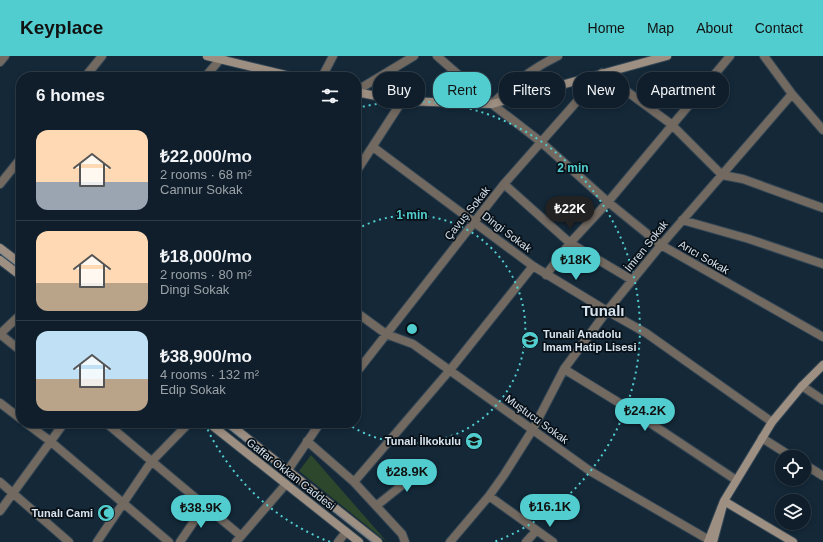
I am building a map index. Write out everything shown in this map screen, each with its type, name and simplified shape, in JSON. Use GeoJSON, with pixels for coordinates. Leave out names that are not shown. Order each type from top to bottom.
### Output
{"type":"FeatureCollection","features":[{"type":"Feature","properties":{"kind":"main road"},"geometry":{"type":"LineString","coordinates":[[207,56],[275,72]]}},
{"type":"Feature","properties":{"kind":"main road"},"geometry":{"type":"LineString","coordinates":[[606,72],[667,56]]}},
{"type":"Feature","properties":{"kind":"main road"},"geometry":{"type":"LineString","coordinates":[[425,102],[492,104],[573,81]]}},
{"type":"Feature","properties":{"kind":"main road"},"geometry":{"type":"LineString","coordinates":[[361,92],[373,95]]}},
{"type":"Feature","properties":{"kind":"main road"},"geometry":{"type":"LineString","coordinates":[[0,248],[16,260]]}},
{"type":"Feature","properties":{"kind":"main road"},"geometry":{"type":"LineString","coordinates":[[0,260],[16,272]]}},
{"type":"Feature","properties":{"kind":"main road"},"geometry":{"type":"LineString","coordinates":[[710,541],[724,501],[772,422],[802,386],[823,365]]}},
{"type":"Feature","properties":{"kind":"main road","name":"Gaffar Okkan Caddesi"},"geometry":{"type":"LineString","coordinates":[[215,428],[359,542]]}},
{"type":"Feature","properties":{"kind":"main road","name":"Gaffar Okkan Caddesi"},"geometry":{"type":"LineString","coordinates":[[234,428],[378,542]]}},
{"type":"Feature","properties":{"kind":"main road"},"geometry":{"type":"LineString","coordinates":[[724,501],[793,542]]}},
{"type":"Feature","properties":{"kind":"street"},"geometry":{"type":"LineString","coordinates":[[0,62],[5,56]]}},
{"type":"Feature","properties":{"kind":"street"},"geometry":{"type":"LineString","coordinates":[[89,72],[102,56]]}},
{"type":"Feature","properties":{"kind":"street"},"geometry":{"type":"LineString","coordinates":[[325,72],[333,56]]}},
{"type":"Feature","properties":{"kind":"street"},"geometry":{"type":"LineString","coordinates":[[361,88],[414,56]]}},
{"type":"Feature","properties":{"kind":"street","name":"Arıcı Sokak"},"geometry":{"type":"LineString","coordinates":[[437,56],[492,104],[541,142],[608,202],[661,245],[823,337]]}},
{"type":"Feature","properties":{"kind":"street"},"geometry":{"type":"LineString","coordinates":[[492,104],[512,85],[539,65],[558,56]]}},
{"type":"Feature","properties":{"kind":"street"},"geometry":{"type":"LineString","coordinates":[[546,275],[570,243],[608,202],[671,124],[730,56]]}},
{"type":"Feature","properties":{"kind":"street"},"geometry":{"type":"LineString","coordinates":[[764,56],[792,94],[823,130]]}},
{"type":"Feature","properties":{"kind":"street"},"geometry":{"type":"LineString","coordinates":[[209,72],[220,58]]}},
{"type":"Feature","properties":{"kind":"street"},"geometry":{"type":"LineString","coordinates":[[629,93],[671,124],[722,175],[743,179],[823,208]]}},
{"type":"Feature","properties":{"kind":"street","name":"İmren Sokak"},"geometry":{"type":"LineString","coordinates":[[450,542],[489,496],[533,429],[564,369],[607,311],[682,220],[792,94]]}},
{"type":"Feature","properties":{"kind":"street","name":"Çavuş Sokak"},"geometry":{"type":"LineString","coordinates":[[361,367],[474,221],[504,184],[573,106]]}},
{"type":"Feature","properties":{"kind":"street"},"geometry":{"type":"LineString","coordinates":[[361,165],[398,108]]}},
{"type":"Feature","properties":{"kind":"street","name":"Dingi Sokak"},"geometry":{"type":"LineString","coordinates":[[373,147],[546,275],[646,333],[772,422]]}},
{"type":"Feature","properties":{"kind":"street"},"geometry":{"type":"LineString","coordinates":[[0,184],[16,164]]}},
{"type":"Feature","properties":{"kind":"street"},"geometry":{"type":"LineString","coordinates":[[504,184],[570,243],[632,280]]}},
{"type":"Feature","properties":{"kind":"street"},"geometry":{"type":"LineString","coordinates":[[682,220],[749,239],[823,264]]}},
{"type":"Feature","properties":{"kind":"street"},"geometry":{"type":"LineString","coordinates":[[354,482],[450,370],[534,266]]}},
{"type":"Feature","properties":{"kind":"street","name":"Muştucu Sokak"},"geometry":{"type":"LineString","coordinates":[[361,316],[386,334],[413,344],[590,471],[710,541]]}},
{"type":"Feature","properties":{"kind":"street"},"geometry":{"type":"LineString","coordinates":[[16,319],[0,334],[16,347]]}},
{"type":"Feature","properties":{"kind":"street"},"geometry":{"type":"LineString","coordinates":[[564,369],[626,407],[736,480]]}},
{"type":"Feature","properties":{"kind":"street"},"geometry":{"type":"LineString","coordinates":[[802,386],[823,400]]}},
{"type":"Feature","properties":{"kind":"street"},"geometry":{"type":"LineString","coordinates":[[0,403],[16,415]]}},
{"type":"Feature","properties":{"kind":"street"},"geometry":{"type":"LineString","coordinates":[[33,428],[169,542]]}},
{"type":"Feature","properties":{"kind":"street"},"geometry":{"type":"LineString","coordinates":[[0,511],[60,428]]}},
{"type":"Feature","properties":{"kind":"street"},"geometry":{"type":"LineString","coordinates":[[112,428],[151,462],[205,505],[239,539],[286,484]]}},
{"type":"Feature","properties":{"kind":"street"},"geometry":{"type":"LineString","coordinates":[[97,542],[151,462],[184,428]]}},
{"type":"Feature","properties":{"kind":"street"},"geometry":{"type":"LineString","coordinates":[[288,470],[316,428]]}},
{"type":"Feature","properties":{"kind":"street"},"geometry":{"type":"LineString","coordinates":[[762,438],[781,450]]}},
{"type":"Feature","properties":{"kind":"street"},"geometry":{"type":"LineString","coordinates":[[307,441],[354,482],[402,534],[405,542]]}},
{"type":"Feature","properties":{"kind":"street"},"geometry":{"type":"LineString","coordinates":[[376,506],[426,466]]}},
{"type":"Feature","properties":{"kind":"street"},"geometry":{"type":"LineString","coordinates":[[811,468],[823,476]]}},
{"type":"Feature","properties":{"kind":"street"},"geometry":{"type":"LineString","coordinates":[[0,482],[69,542]]}},
{"type":"Feature","properties":{"kind":"street"},"geometry":{"type":"LineString","coordinates":[[489,496],[553,542]]}},
{"type":"Feature","properties":{"kind":"street"},"geometry":{"type":"LineString","coordinates":[[180,542],[205,505]]}},
{"type":"Feature","properties":{"kind":"street"},"geometry":{"type":"LineString","coordinates":[[526,542],[536,531]]}},
{"type":"Feature","properties":{"kind":"street"},"geometry":{"type":"LineString","coordinates":[[338,542],[346,532]]}},
{"type":"Feature","properties":{"kind":"green space"},"geometry":{"type":"Polygon","coordinates":[[[311,455],[387,542],[299,471],[311,455]]]}},
{"type":"Feature","properties":{"kind":"tram line"},"geometry":{"type":"LineString","coordinates":[[0,253],[16,265]]}},
{"type":"Feature","properties":{"kind":"tram line"},"geometry":{"type":"LineString","coordinates":[[228,428],[373,542]]}},
{"type":"Feature","properties":{"kind":"place","name":"Tunali Anadolu Imam Hatip Lisesi"},"geometry":{"type":"Point","coordinates":[530,340]}},
{"type":"Feature","properties":{"kind":"place","name":"Tunalı İlkokulu"},"geometry":{"type":"Point","coordinates":[474,441]}},
{"type":"Feature","properties":{"kind":"place","name":"Tunalı Cami"},"geometry":{"type":"Point","coordinates":[106,513]}},
{"type":"Feature","properties":{"kind":"district","name":"Tunalı"},"geometry":{"type":"Point","coordinates":[603,310]}}]}
